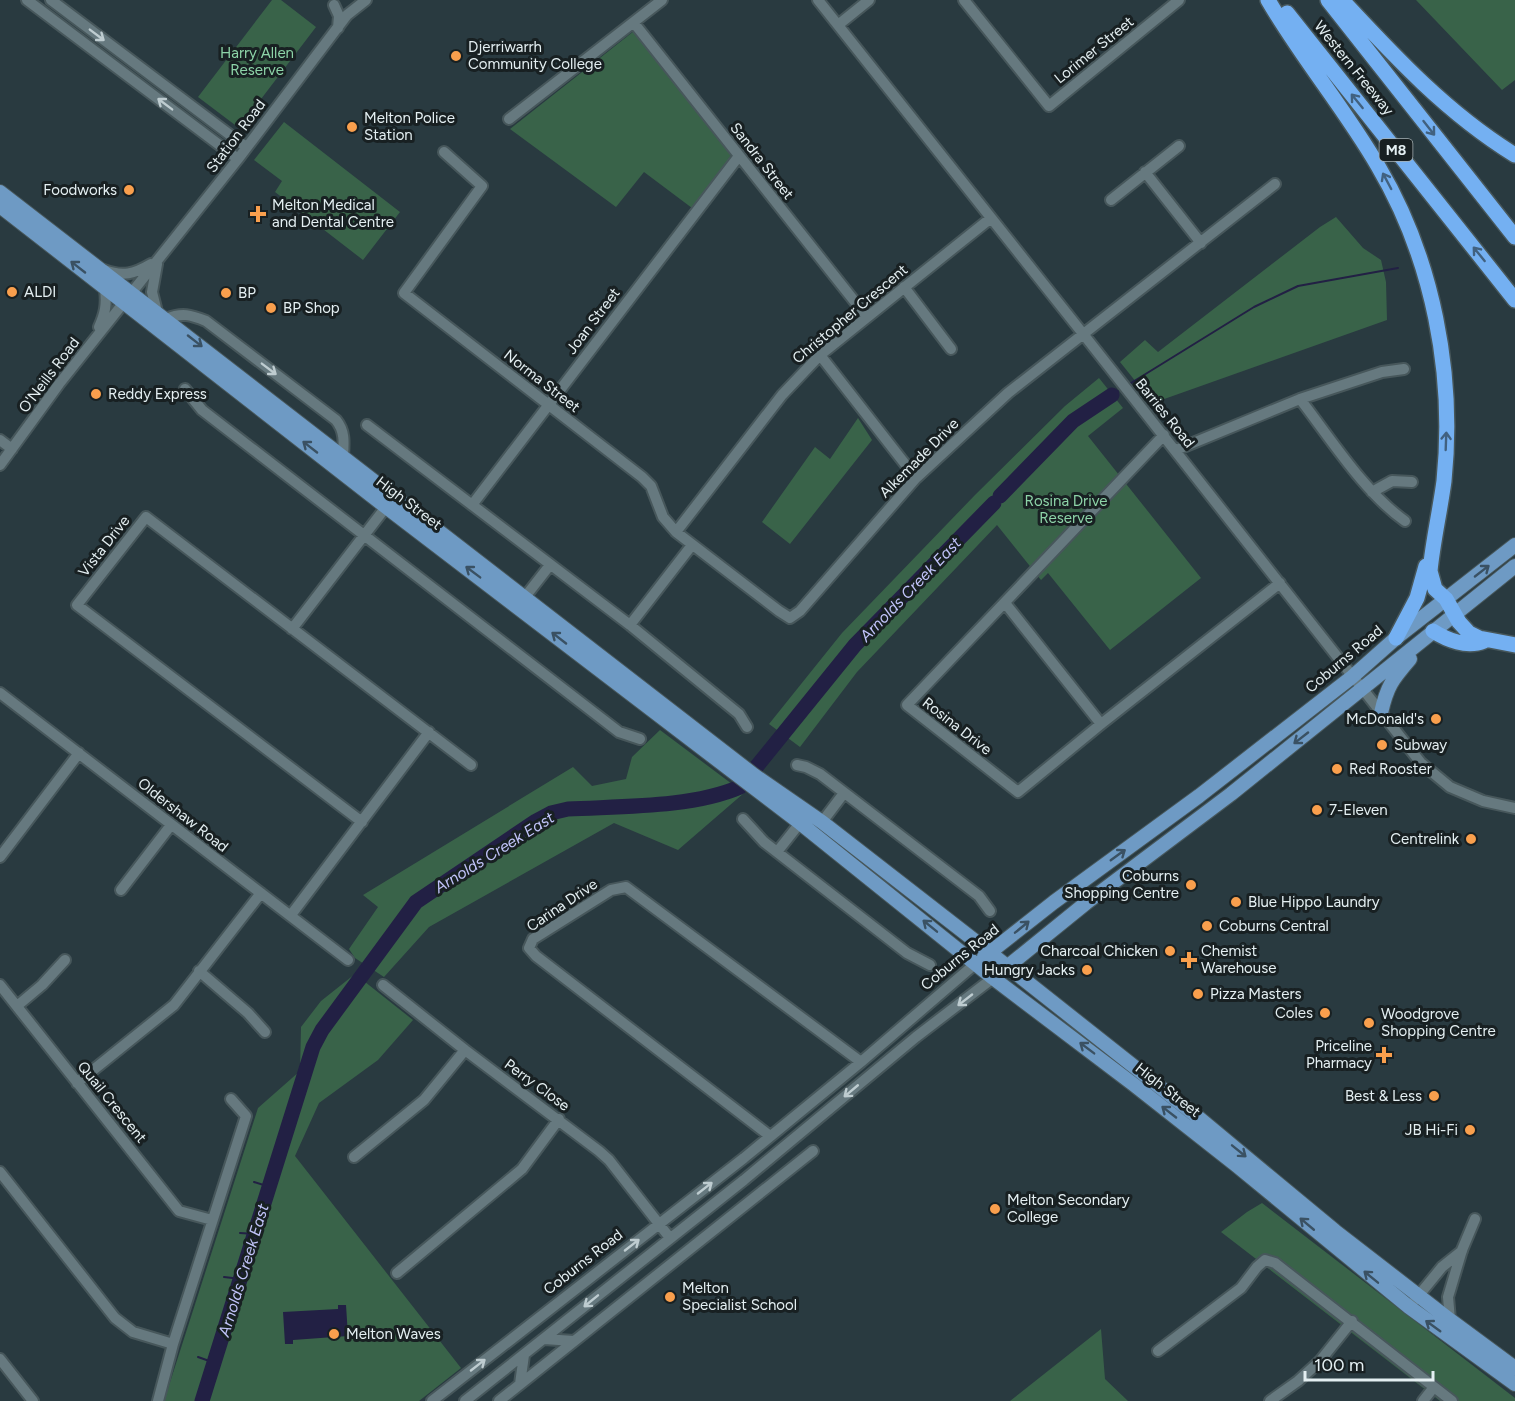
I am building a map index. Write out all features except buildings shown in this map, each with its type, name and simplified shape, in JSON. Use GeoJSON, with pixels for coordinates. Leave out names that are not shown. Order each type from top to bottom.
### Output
{"type":"FeatureCollection","features":[{"type":"Feature","properties":{"kind":"highway"},"geometry":{"type":"LineString","coordinates":[[1268,0],[1342,108],[1379,168],[1398,204],[1430,296],[1440,343],[1446,416],[1444,481],[1430,577],[1435,589],[1446,599],[1469,633],[1486,640],[1515,645]]}},
{"type":"Feature","properties":{"kind":"highway","name":"Western Freeway"},"geometry":{"type":"LineString","coordinates":[[1276,0],[1515,300]]}},
{"type":"Feature","properties":{"kind":"highway","name":"Western Freeway"},"geometry":{"type":"LineString","coordinates":[[1328,0],[1515,237]]}},
{"type":"Feature","properties":{"kind":"highway"},"geometry":{"type":"LineString","coordinates":[[1342,0],[1401,63],[1441,101],[1485,136],[1515,155]]}},
{"type":"Feature","properties":{"kind":"highway"},"geometry":{"type":"LineString","coordinates":[[1396,638],[1417,598],[1433,546]]}},
{"type":"Feature","properties":{"kind":"highway"},"geometry":{"type":"LineString","coordinates":[[1433,630],[1462,642],[1476,644],[1486,640]]}},
{"type":"Feature","properties":{"kind":"main road","name":"High Street"},"geometry":{"type":"LineString","coordinates":[[0,192],[98,268],[128,298],[390,503],[746,775],[990,953],[1419,1296],[1515,1368]]}},
{"type":"Feature","properties":{"kind":"main road","name":"High Street"},"geometry":{"type":"LineString","coordinates":[[0,206],[105,290],[128,298],[162,316],[343,456],[390,503]]}},
{"type":"Feature","properties":{"kind":"main road","name":"Coburns Road"},"geometry":{"type":"LineString","coordinates":[[975,964],[1352,677],[1396,638],[1515,545]]}},
{"type":"Feature","properties":{"kind":"main road"},"geometry":{"type":"LineString","coordinates":[[993,978],[1086,903],[1228,796],[1515,566]]}},
{"type":"Feature","properties":{"kind":"main road"},"geometry":{"type":"LineString","coordinates":[[1381,713],[1388,687],[1409,660],[1414,646]]}},
{"type":"Feature","properties":{"kind":"main road"},"geometry":{"type":"LineString","coordinates":[[1219,780],[1228,796]]}},
{"type":"Feature","properties":{"kind":"main road","name":"High Street"},"geometry":{"type":"LineString","coordinates":[[818,828],[975,964],[1236,1165],[1408,1308],[1515,1384]]}},
{"type":"Feature","properties":{"kind":"street"},"geometry":{"type":"LineString","coordinates":[[27,0],[238,159]]}},
{"type":"Feature","properties":{"kind":"street"},"geometry":{"type":"LineString","coordinates":[[51,0],[246,147]]}},
{"type":"Feature","properties":{"kind":"street","name":"Station Road"},"geometry":{"type":"LineString","coordinates":[[128,298],[238,159],[347,15],[366,0]]}},
{"type":"Feature","properties":{"kind":"street"},"geometry":{"type":"LineString","coordinates":[[509,119],[662,0]]}},
{"type":"Feature","properties":{"kind":"street","name":"Barries Road"},"geometry":{"type":"LineString","coordinates":[[818,0],[1110,370],[1176,450],[1421,764],[1450,787],[1483,801],[1515,808]]}},
{"type":"Feature","properties":{"kind":"street"},"geometry":{"type":"LineString","coordinates":[[838,25],[869,0]]}},
{"type":"Feature","properties":{"kind":"street","name":"Lorimer Street"},"geometry":{"type":"LineString","coordinates":[[964,0],[1049,106],[1179,0]]}},
{"type":"Feature","properties":{"kind":"street"},"geometry":{"type":"LineString","coordinates":[[331,2],[347,15]]}},
{"type":"Feature","properties":{"kind":"street"},"geometry":{"type":"LineString","coordinates":[[331,2],[339,16],[338,28]]}},
{"type":"Feature","properties":{"kind":"street","name":"Sandra Street"},"geometry":{"type":"LineString","coordinates":[[634,22],[867,317]]}},
{"type":"Feature","properties":{"kind":"street"},"geometry":{"type":"LineString","coordinates":[[1111,200],[1179,146]]}},
{"type":"Feature","properties":{"kind":"street","name":"Norma Street"},"geometry":{"type":"LineString","coordinates":[[444,152],[482,186],[404,293],[642,477],[651,486],[663,517],[676,532],[790,618]]}},
{"type":"Feature","properties":{"kind":"street","name":"Joan Street"},"geometry":{"type":"LineString","coordinates":[[471,505],[739,156]]}},
{"type":"Feature","properties":{"kind":"street"},"geometry":{"type":"LineString","coordinates":[[1145,172],[1201,243]]}},
{"type":"Feature","properties":{"kind":"street","name":"Alkemade Drive"},"geometry":{"type":"LineString","coordinates":[[790,618],[800,611],[916,478],[1008,393],[1275,184]]}},
{"type":"Feature","properties":{"kind":"street","name":"Christopher Crescent"},"geometry":{"type":"LineString","coordinates":[[676,532],[782,395],[820,355],[991,218]]}},
{"type":"Feature","properties":{"kind":"street"},"geometry":{"type":"LineString","coordinates":[[98,268],[127,275],[138,272],[157,261]]}},
{"type":"Feature","properties":{"kind":"street"},"geometry":{"type":"LineString","coordinates":[[157,261],[152,287],[162,316],[189,315],[206,321],[336,420],[342,427],[345,440],[343,456]]}},
{"type":"Feature","properties":{"kind":"street"},"geometry":{"type":"LineString","coordinates":[[904,287],[951,349]]}},
{"type":"Feature","properties":{"kind":"street"},"geometry":{"type":"LineString","coordinates":[[93,341],[105,315],[107,301],[105,290]]}},
{"type":"Feature","properties":{"kind":"street","name":"O'Neills Road"},"geometry":{"type":"LineString","coordinates":[[0,465],[128,298]]}},
{"type":"Feature","properties":{"kind":"street"},"geometry":{"type":"LineString","coordinates":[[820,355],[916,478]]}},
{"type":"Feature","properties":{"kind":"street"},"geometry":{"type":"LineString","coordinates":[[1176,450],[1300,399],[1382,372],[1404,369]]}},
{"type":"Feature","properties":{"kind":"street"},"geometry":{"type":"LineString","coordinates":[[185,389],[202,410],[364,536],[620,732],[640,739]]}},
{"type":"Feature","properties":{"kind":"street"},"geometry":{"type":"LineString","coordinates":[[1300,399],[1372,492],[1389,510],[1405,521]]}},
{"type":"Feature","properties":{"kind":"street"},"geometry":{"type":"LineString","coordinates":[[367,425],[630,625],[739,714],[747,727]]}},
{"type":"Feature","properties":{"kind":"street","name":"Rosina Drive"},"geometry":{"type":"LineString","coordinates":[[1164,435],[907,705],[1018,792],[1280,583]]}},
{"type":"Feature","properties":{"kind":"street"},"geometry":{"type":"LineString","coordinates":[[0,440],[12,449]]}},
{"type":"Feature","properties":{"kind":"street"},"geometry":{"type":"LineString","coordinates":[[1372,492],[1392,481],[1412,482]]}},
{"type":"Feature","properties":{"kind":"street"},"geometry":{"type":"LineString","coordinates":[[292,629],[390,503]]}},
{"type":"Feature","properties":{"kind":"street","name":"Vista Drive"},"geometry":{"type":"LineString","coordinates":[[362,822],[77,605],[146,517],[471,765]]}},
{"type":"Feature","properties":{"kind":"street"},"geometry":{"type":"LineString","coordinates":[[630,625],[692,545]]}},
{"type":"Feature","properties":{"kind":"street"},"geometry":{"type":"LineString","coordinates":[[522,602],[550,565]]}},
{"type":"Feature","properties":{"kind":"street"},"geometry":{"type":"LineString","coordinates":[[1005,603],[1101,724]]}},
{"type":"Feature","properties":{"kind":"street","name":"Oldershaw Road"},"geometry":{"type":"LineString","coordinates":[[0,693],[348,960]]}},
{"type":"Feature","properties":{"kind":"street"},"geometry":{"type":"LineString","coordinates":[[291,915],[429,732]]}},
{"type":"Feature","properties":{"kind":"street"},"geometry":{"type":"LineString","coordinates":[[0,856],[79,753]]}},
{"type":"Feature","properties":{"kind":"street"},"geometry":{"type":"LineString","coordinates":[[797,765],[812,770],[844,792],[979,896],[990,911]]}},
{"type":"Feature","properties":{"kind":"street"},"geometry":{"type":"LineString","coordinates":[[818,828],[844,792]]}},
{"type":"Feature","properties":{"kind":"street"},"geometry":{"type":"LineString","coordinates":[[777,852],[804,818]]}},
{"type":"Feature","properties":{"kind":"street"},"geometry":{"type":"LineString","coordinates":[[743,819],[752,831],[777,852],[907,953],[930,965]]}},
{"type":"Feature","properties":{"kind":"street"},"geometry":{"type":"LineString","coordinates":[[121,890],[171,825]]}},
{"type":"Feature","properties":{"kind":"street","name":"Carina Drive"},"geometry":{"type":"LineString","coordinates":[[770,1136],[536,956],[529,948],[533,939],[611,890],[626,886],[861,1062]]}},
{"type":"Feature","properties":{"kind":"street"},"geometry":{"type":"LineString","coordinates":[[77,1083],[174,1005],[261,893]]}},
{"type":"Feature","properties":{"kind":"street"},"geometry":{"type":"LineString","coordinates":[[17,1006],[42,985],[65,960]]}},
{"type":"Feature","properties":{"kind":"street","name":"Coburns Road"},"geometry":{"type":"LineString","coordinates":[[432,1401],[770,1136],[861,1062],[975,964]]}},
{"type":"Feature","properties":{"kind":"street"},"geometry":{"type":"LineString","coordinates":[[199,971],[248,1013],[265,1032]]}},
{"type":"Feature","properties":{"kind":"street"},"geometry":{"type":"LineString","coordinates":[[465,1401],[735,1187],[916,1037],[993,978]]}},
{"type":"Feature","properties":{"kind":"street","name":"Quail Crescent"},"geometry":{"type":"LineString","coordinates":[[0,985],[179,1211],[212,1220]]}},
{"type":"Feature","properties":{"kind":"street","name":"Perry Close"},"geometry":{"type":"LineString","coordinates":[[383,985],[465,1050],[559,1119],[609,1160],[670,1238]]}},
{"type":"Feature","properties":{"kind":"street"},"geometry":{"type":"LineString","coordinates":[[354,1157],[424,1100],[465,1050]]}},
{"type":"Feature","properties":{"kind":"street"},"geometry":{"type":"LineString","coordinates":[[158,1401],[173,1344],[246,1116],[231,1099]]}},
{"type":"Feature","properties":{"kind":"street"},"geometry":{"type":"LineString","coordinates":[[397,1273],[522,1169],[559,1119]]}},
{"type":"Feature","properties":{"kind":"street"},"geometry":{"type":"LineString","coordinates":[[499,1401],[813,1151]]}},
{"type":"Feature","properties":{"kind":"street"},"geometry":{"type":"LineString","coordinates":[[0,1172],[114,1318],[133,1332],[173,1344]]}},
{"type":"Feature","properties":{"kind":"street"},"geometry":{"type":"LineString","coordinates":[[735,1187],[747,1204]]}},
{"type":"Feature","properties":{"kind":"street"},"geometry":{"type":"LineString","coordinates":[[1450,1320],[1448,1297],[1474,1219]]}},
{"type":"Feature","properties":{"kind":"street"},"geometry":{"type":"LineString","coordinates":[[1408,1308],[1442,1267],[1462,1250]]}},
{"type":"Feature","properties":{"kind":"street"},"geometry":{"type":"LineString","coordinates":[[1158,1351],[1241,1288],[1265,1260],[1275,1263],[1352,1321],[1452,1401]]}},
{"type":"Feature","properties":{"kind":"street"},"geometry":{"type":"LineString","coordinates":[[1270,1401],[1298,1381],[1320,1361],[1352,1321]]}},
{"type":"Feature","properties":{"kind":"street"},"geometry":{"type":"LineString","coordinates":[[544,1339],[574,1341]]}},
{"type":"Feature","properties":{"kind":"street"},"geometry":{"type":"LineString","coordinates":[[520,1384],[524,1355]]}},
{"type":"Feature","properties":{"kind":"street"},"geometry":{"type":"LineString","coordinates":[[0,1359],[33,1401]]}},
{"type":"Feature","properties":{"kind":"street"},"geometry":{"type":"LineString","coordinates":[[1423,1401],[1434,1387]]}},
{"type":"Feature","properties":{"kind":"street"},"geometry":{"type":"LineString","coordinates":[[445,1391],[453,1401]]}},
{"type":"Feature","properties":{"kind":"green space","name":"Harry Allen Reserve"},"geometry":{"type":"Polygon","coordinates":[[[272,0],[281,0],[316,27],[239,128],[198,97],[272,0]]]}},
{"type":"Feature","properties":{"kind":"green space"},"geometry":{"type":"Polygon","coordinates":[[[1416,0],[1515,0],[1515,80],[1502,90],[1416,0]]]}},
{"type":"Feature","properties":{"kind":"green space"},"geometry":{"type":"Polygon","coordinates":[[[634,31],[732,157],[692,208],[644,172],[616,207],[510,129],[634,31]]]}},
{"type":"Feature","properties":{"kind":"green space"},"geometry":{"type":"Polygon","coordinates":[[[284,122],[400,212],[363,260],[275,192],[282,181],[254,160],[284,122]]]}},
{"type":"Feature","properties":{"kind":"green space"},"geometry":{"type":"Polygon","coordinates":[[[1336,217],[1363,248],[1381,260],[1386,282],[1387,320],[1153,403],[1120,362],[1145,340],[1158,352],[1336,217]]]}},
{"type":"Feature","properties":{"kind":"green space","name":"Rosina Drive Reserve"},"geometry":{"type":"Polygon","coordinates":[[[1099,378],[1123,408],[1088,436],[1201,578],[1110,650],[1048,573],[1041,580],[997,525],[857,672],[800,747],[769,724],[842,633],[975,495],[1065,406],[1099,378]]]}},
{"type":"Feature","properties":{"kind":"green space"},"geometry":{"type":"Polygon","coordinates":[[[858,418],[872,440],[790,544],[762,522],[815,447],[830,459],[858,418]]]}},
{"type":"Feature","properties":{"kind":"green space"},"geometry":{"type":"Polygon","coordinates":[[[660,730],[744,793],[678,850],[614,823],[429,927],[384,977],[355,958],[349,949],[378,907],[363,895],[573,767],[592,786],[626,779],[632,757],[660,730]]]}},
{"type":"Feature","properties":{"kind":"green space"},"geometry":{"type":"Polygon","coordinates":[[[355,974],[413,1020],[378,1060],[319,1103],[295,1156],[461,1368],[419,1401],[164,1401],[258,1108],[300,1071],[301,1027],[321,1001],[355,974]]]}},
{"type":"Feature","properties":{"kind":"green space"},"geometry":{"type":"Polygon","coordinates":[[[1262,1203],[1515,1398],[1515,1401],[1440,1401],[1221,1232],[1262,1203]]]}},
{"type":"Feature","properties":{"kind":"green space"},"geometry":{"type":"Polygon","coordinates":[[[1101,1329],[1105,1379],[1128,1401],[1010,1401],[1101,1329]]]}},
{"type":"Feature","properties":{"kind":"shaded area"},"geometry":{"type":"Polygon","coordinates":[[[338,1305],[346,1305],[348,1336],[293,1340],[293,1344],[285,1344],[283,1312],[338,1309],[338,1305]]]}},
{"type":"Feature","properties":{"kind":"waterway","name":"Arnolds Creek East"},"geometry":{"type":"LineString","coordinates":[[1131,383],[1254,307],[1298,286],[1398,268]]}},
{"type":"Feature","properties":{"kind":"waterway","name":"Arnolds Creek East"},"geometry":{"type":"LineString","coordinates":[[1112,395],[1118,391]]}},
{"type":"Feature","properties":{"kind":"waterway","name":"Arnolds Creek East"},"geometry":{"type":"LineString","coordinates":[[1000,496],[1073,421],[1112,395]]}},
{"type":"Feature","properties":{"kind":"waterway","name":"Arnolds Creek East"},"geometry":{"type":"LineString","coordinates":[[202,1401],[313,1047],[322,1030],[416,902],[551,813],[568,809],[633,806],[700,799],[740,787],[855,645],[994,503]]}},
{"type":"Feature","properties":{"kind":"waterway"},"geometry":{"type":"LineString","coordinates":[[254,1182],[270,1187]]}},
{"type":"Feature","properties":{"kind":"waterway"},"geometry":{"type":"LineString","coordinates":[[240,1233],[255,1234]]}},
{"type":"Feature","properties":{"kind":"waterway"},"geometry":{"type":"LineString","coordinates":[[224,1277],[241,1279]]}},
{"type":"Feature","properties":{"kind":"waterway","name":"Arnolds Creek East"},"geometry":{"type":"LineString","coordinates":[[237,1291],[240,1302]]}},
{"type":"Feature","properties":{"kind":"waterway"},"geometry":{"type":"LineString","coordinates":[[198,1357],[215,1363]]}},
{"type":"Feature","properties":{"kind":"place","name":"Djerriwarrh Community College"},"geometry":{"type":"Point","coordinates":[456,56]}},
{"type":"Feature","properties":{"kind":"place","name":"Melton Police Station"},"geometry":{"type":"Point","coordinates":[352,127]}},
{"type":"Feature","properties":{"kind":"place","name":"Foodworks"},"geometry":{"type":"Point","coordinates":[129,190]}},
{"type":"Feature","properties":{"kind":"place","name":"Melton Medical and Dental Centre"},"geometry":{"type":"Point","coordinates":[258,214]}},
{"type":"Feature","properties":{"kind":"place","name":"ALDI"},"geometry":{"type":"Point","coordinates":[12,292]}},
{"type":"Feature","properties":{"kind":"place","name":"BP"},"geometry":{"type":"Point","coordinates":[226,293]}},
{"type":"Feature","properties":{"kind":"place","name":"BP Shop"},"geometry":{"type":"Point","coordinates":[271,308]}},
{"type":"Feature","properties":{"kind":"place","name":"Reddy Express"},"geometry":{"type":"Point","coordinates":[96,394]}},
{"type":"Feature","properties":{"kind":"place","name":"McDonald's"},"geometry":{"type":"Point","coordinates":[1436,719]}},
{"type":"Feature","properties":{"kind":"place","name":"Subway"},"geometry":{"type":"Point","coordinates":[1382,745]}},
{"type":"Feature","properties":{"kind":"place","name":"Red Rooster"},"geometry":{"type":"Point","coordinates":[1337,769]}},
{"type":"Feature","properties":{"kind":"place","name":"7-Eleven"},"geometry":{"type":"Point","coordinates":[1317,810]}},
{"type":"Feature","properties":{"kind":"place","name":"Centrelink"},"geometry":{"type":"Point","coordinates":[1471,839]}},
{"type":"Feature","properties":{"kind":"place","name":"Coburns Shopping Centre"},"geometry":{"type":"Point","coordinates":[1191,885]}},
{"type":"Feature","properties":{"kind":"place","name":"Blue Hippo Laundry"},"geometry":{"type":"Point","coordinates":[1236,902]}},
{"type":"Feature","properties":{"kind":"place","name":"Coburns Central"},"geometry":{"type":"Point","coordinates":[1207,926]}},
{"type":"Feature","properties":{"kind":"place","name":"Charcoal Chicken"},"geometry":{"type":"Point","coordinates":[1170,951]}},
{"type":"Feature","properties":{"kind":"place","name":"Chemist Warehouse"},"geometry":{"type":"Point","coordinates":[1189,960]}},
{"type":"Feature","properties":{"kind":"place","name":"Hungry Jacks"},"geometry":{"type":"Point","coordinates":[1087,970]}},
{"type":"Feature","properties":{"kind":"place","name":"Pizza Masters"},"geometry":{"type":"Point","coordinates":[1198,994]}},
{"type":"Feature","properties":{"kind":"place","name":"Coles"},"geometry":{"type":"Point","coordinates":[1325,1013]}},
{"type":"Feature","properties":{"kind":"place","name":"Woodgrove Shopping Centre"},"geometry":{"type":"Point","coordinates":[1369,1023]}},
{"type":"Feature","properties":{"kind":"place","name":"Priceline Pharmacy"},"geometry":{"type":"Point","coordinates":[1384,1055]}},
{"type":"Feature","properties":{"kind":"place","name":"Best & Less"},"geometry":{"type":"Point","coordinates":[1434,1096]}},
{"type":"Feature","properties":{"kind":"place","name":"JB Hi-Fi"},"geometry":{"type":"Point","coordinates":[1470,1130]}},
{"type":"Feature","properties":{"kind":"place","name":"Melton Secondary College"},"geometry":{"type":"Point","coordinates":[995,1209]}},
{"type":"Feature","properties":{"kind":"place","name":"Melton Specialist School"},"geometry":{"type":"Point","coordinates":[670,1297]}},
{"type":"Feature","properties":{"kind":"place","name":"Melton Waves"},"geometry":{"type":"Point","coordinates":[334,1334]}}]}
